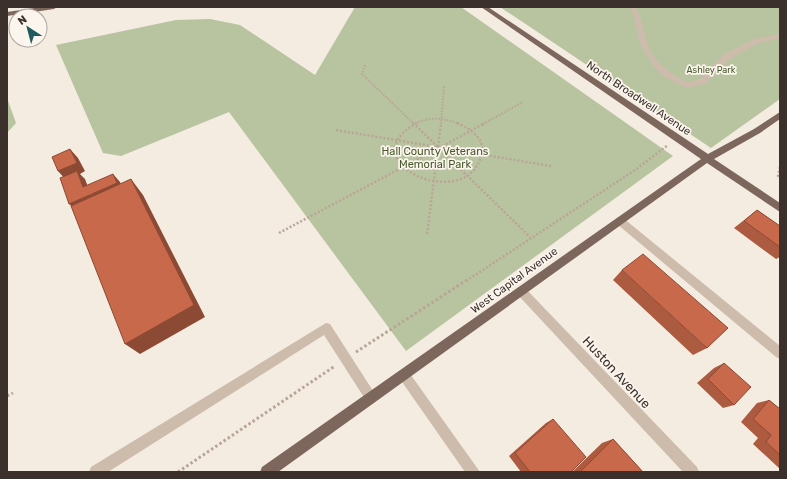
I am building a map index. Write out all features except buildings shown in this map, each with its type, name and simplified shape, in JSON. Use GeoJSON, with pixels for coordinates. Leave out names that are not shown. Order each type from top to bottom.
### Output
{"type":"FeatureCollection","features":[{"type":"Feature","properties":{"kind":"main road"},"geometry":{"type":"LineString","coordinates":[[7,14],[54,7]]}},
{"type":"Feature","properties":{"kind":"main road","name":"North Broadwell Avenue"},"geometry":{"type":"LineString","coordinates":[[484,7],[780,208]]}},
{"type":"Feature","properties":{"kind":"main road","name":"West Capital Avenue"},"geometry":{"type":"LineString","coordinates":[[271,471],[707,159],[757,131],[780,115]]}},
{"type":"Feature","properties":{"kind":"street"},"geometry":{"type":"LineString","coordinates":[[632,7],[636,13],[644,44],[657,65],[669,76],[687,85],[703,81],[726,58],[757,41],[780,36]]}},
{"type":"Feature","properties":{"kind":"street"},"geometry":{"type":"LineString","coordinates":[[620,221],[780,353]]}},
{"type":"Feature","properties":{"kind":"street","name":"Huston Avenue"},"geometry":{"type":"LineString","coordinates":[[521,291],[692,472]]}},
{"type":"Feature","properties":{"kind":"street"},"geometry":{"type":"LineString","coordinates":[[96,472],[326,328],[371,398]]}},
{"type":"Feature","properties":{"kind":"street"},"geometry":{"type":"LineString","coordinates":[[404,375],[474,472]]}},
{"type":"Feature","properties":{"kind":"path"},"geometry":{"type":"LineString","coordinates":[[365,65],[362,74],[530,237]]}},
{"type":"Feature","properties":{"kind":"path"},"geometry":{"type":"LineString","coordinates":[[427,234],[439,148],[444,85]]}},
{"type":"Feature","properties":{"kind":"path"},"geometry":{"type":"LineString","coordinates":[[279,233],[402,166],[472,131],[523,102]]}},
{"type":"Feature","properties":{"kind":"path"},"geometry":{"type":"LineString","coordinates":[[441,118],[463,124],[472,131],[480,142],[482,155],[477,167],[466,176],[452,181],[435,182],[422,179],[411,174],[402,166],[397,158],[395,149],[396,140],[403,130],[413,123],[426,119],[441,118]]}},
{"type":"Feature","properties":{"kind":"path"},"geometry":{"type":"LineString","coordinates":[[336,130],[551,166]]}},
{"type":"Feature","properties":{"kind":"path"},"geometry":{"type":"LineString","coordinates":[[178,472],[346,358],[635,170],[677,138]]}},
{"type":"Feature","properties":{"kind":"path"},"geometry":{"type":"LineString","coordinates":[[780,167],[778,176],[780,177]]}},
{"type":"Feature","properties":{"kind":"path"},"geometry":{"type":"LineString","coordinates":[[7,396],[13,393]]}},
{"type":"Feature","properties":{"kind":"green space","name":"Hall County Veterans Memorial Park"},"geometry":{"type":"Polygon","coordinates":[[[355,7],[461,7],[673,156],[406,351],[229,112],[121,156],[103,153],[56,45],[176,20],[210,19],[240,25],[315,75],[355,7]]]}},
{"type":"Feature","properties":{"kind":"green space","name":"Ashley Park"},"geometry":{"type":"Polygon","coordinates":[[[500,7],[780,7],[780,99],[711,148],[500,7]]]}},
{"type":"Feature","properties":{"kind":"green space"},"geometry":{"type":"Polygon","coordinates":[[[7,98],[16,123],[7,133],[7,98]]]}}]}
